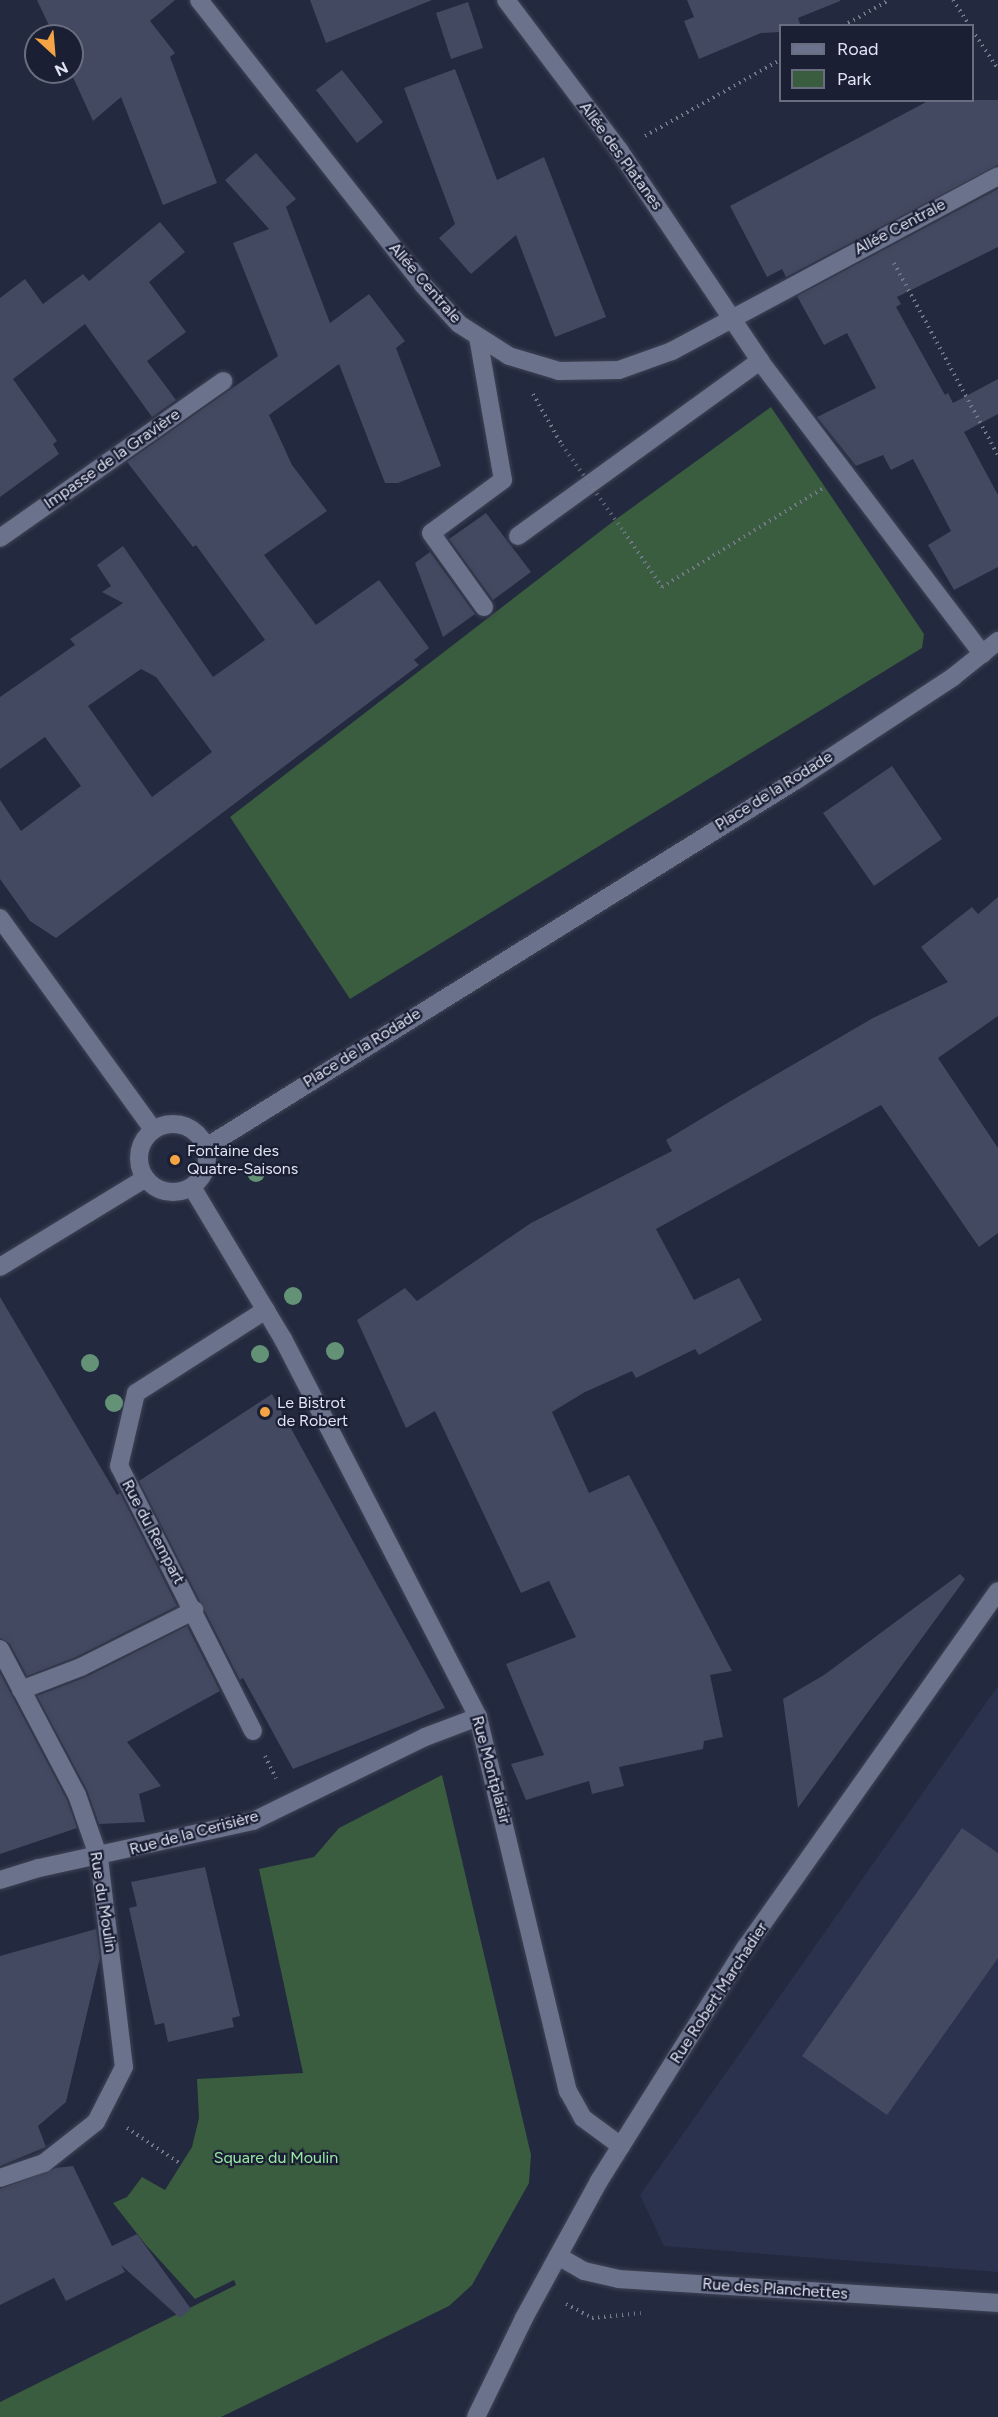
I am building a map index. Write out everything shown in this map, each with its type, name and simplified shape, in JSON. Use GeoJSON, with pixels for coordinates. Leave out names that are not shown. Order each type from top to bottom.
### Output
{"type":"FeatureCollection","features":[{"type":"Feature","properties":{"kind":"street","name":"Allée Centrale"},"geometry":{"type":"LineString","coordinates":[[199,0],[423,285],[459,324],[509,356],[559,371],[619,370],[672,351],[731,316],[998,176]]}},
{"type":"Feature","properties":{"kind":"street","name":"Allée des Platanes"},"geometry":{"type":"LineString","coordinates":[[506,0],[619,150],[731,316]]}},
{"type":"Feature","properties":{"kind":"street"},"geometry":{"type":"LineString","coordinates":[[731,316],[760,361],[982,654]]}},
{"type":"Feature","properties":{"kind":"street"},"geometry":{"type":"LineString","coordinates":[[478,337],[503,480],[431,533],[484,607]]}},
{"type":"Feature","properties":{"kind":"street"},"geometry":{"type":"LineString","coordinates":[[518,536],[760,361]]}},
{"type":"Feature","properties":{"kind":"street","name":"Impasse de la Gravière"},"geometry":{"type":"LineString","coordinates":[[0,538],[223,381]]}},
{"type":"Feature","properties":{"kind":"street","name":"Place de la Rodade"},"geometry":{"type":"LineString","coordinates":[[206,1147],[798,779],[998,641]]}},
{"type":"Feature","properties":{"kind":"street"},"geometry":{"type":"LineString","coordinates":[[0,918],[153,1129]]}},
{"type":"Feature","properties":{"kind":"street"},"geometry":{"type":"LineString","coordinates":[[168,1124],[184,1125],[197,1132],[206,1147],[206,1170],[192,1187],[175,1194],[158,1190],[144,1179],[138,1162],[141,1143],[153,1129],[168,1124]]}},
{"type":"Feature","properties":{"kind":"street"},"geometry":{"type":"LineString","coordinates":[[0,1267],[144,1179]]}},
{"type":"Feature","properties":{"kind":"street"},"geometry":{"type":"LineString","coordinates":[[192,1187],[266,1310]]}},
{"type":"Feature","properties":{"kind":"street","name":"Rue Montplaisir"},"geometry":{"type":"LineString","coordinates":[[266,1310],[300,1371],[478,1718],[568,2091],[583,2118],[621,2145]]}},
{"type":"Feature","properties":{"kind":"street","name":"Rue du Rempart"},"geometry":{"type":"LineString","coordinates":[[253,1731],[195,1610],[119,1467],[136,1393],[266,1310]]}},
{"type":"Feature","properties":{"kind":"street","name":"Rue Robert Marchadier"},"geometry":{"type":"LineString","coordinates":[[476,2417],[558,2256],[621,2145],[746,1947],[998,1591]]}},
{"type":"Feature","properties":{"kind":"street"},"geometry":{"type":"LineString","coordinates":[[21,1690],[81,1667],[195,1610]]}},
{"type":"Feature","properties":{"kind":"street","name":"Rue du Moulin"},"geometry":{"type":"LineString","coordinates":[[0,1649],[77,1794],[99,1857],[124,2067],[102,2110]]}},
{"type":"Feature","properties":{"kind":"street","name":"Rue de la Cerisière"},"geometry":{"type":"LineString","coordinates":[[0,1880],[39,1868],[99,1857],[253,1821],[425,1737],[478,1718]]}},
{"type":"Feature","properties":{"kind":"street"},"geometry":{"type":"LineString","coordinates":[[0,2178],[44,2163],[96,2122],[102,2110]]}},
{"type":"Feature","properties":{"kind":"street","name":"Rue des Planchettes"},"geometry":{"type":"LineString","coordinates":[[558,2256],[584,2271],[619,2279],[998,2303]]}},
{"type":"Feature","properties":{"kind":"path"},"geometry":{"type":"LineString","coordinates":[[847,24],[889,0]]}},
{"type":"Feature","properties":{"kind":"path"},"geometry":{"type":"LineString","coordinates":[[953,0],[969,24]]}},
{"type":"Feature","properties":{"kind":"path"},"geometry":{"type":"LineString","coordinates":[[974,33],[998,69]]}},
{"type":"Feature","properties":{"kind":"path"},"geometry":{"type":"LineString","coordinates":[[619,150],[779,61]]}},
{"type":"Feature","properties":{"kind":"path"},"geometry":{"type":"LineString","coordinates":[[880,238],[998,455]]}},
{"type":"Feature","properties":{"kind":"path"},"geometry":{"type":"LineString","coordinates":[[526,361],[532,392],[562,446],[662,587],[846,474]]}},
{"type":"Feature","properties":{"kind":"path"},"geometry":{"type":"LineString","coordinates":[[253,1731],[288,1804]]}},
{"type":"Feature","properties":{"kind":"path"},"geometry":{"type":"LineString","coordinates":[[102,2110],[181,2164]]}},
{"type":"Feature","properties":{"kind":"shaded area"},"geometry":{"type":"Polygon","coordinates":[[[998,1686],[998,2272],[664,2246],[640,2195],[998,1686]]]}},
{"type":"Feature","properties":{"kind":"green space"},"geometry":{"type":"Polygon","coordinates":[[[771,407],[924,634],[922,648],[350,999],[230,817],[615,520],[771,407]]]}},
{"type":"Feature","properties":{"kind":"green space","name":"Square du Moulin"},"geometry":{"type":"Polygon","coordinates":[[[442,1775],[531,2155],[529,2183],[472,2285],[449,2306],[221,2417],[0,2417],[0,2402],[236,2285],[234,2280],[195,2299],[146,2245],[113,2203],[127,2197],[142,2177],[165,2190],[192,2147],[199,2118],[197,2079],[303,2073],[259,1869],[314,1857],[339,1828],[442,1775]]]}},
{"type":"Feature","properties":{"kind":"building"},"geometry":{"type":"Polygon","coordinates":[[[37,0],[175,0],[150,21],[175,53],[170,57],[217,183],[163,205],[121,97],[93,121],[76,84],[84,84],[84,24],[48,24],[37,0]]]}},
{"type":"Feature","properties":{"kind":"building"},"geometry":{"type":"Polygon","coordinates":[[[310,0],[432,0],[326,43],[310,0]]]}},
{"type":"Feature","properties":{"kind":"building"},"geometry":{"type":"Polygon","coordinates":[[[687,0],[840,0],[798,18],[800,24],[779,24],[779,32],[761,33],[699,59],[684,21],[694,17],[687,0]]]}},
{"type":"Feature","properties":{"kind":"building"},"geometry":{"type":"Polygon","coordinates":[[[468,2],[483,48],[451,59],[436,13],[468,2]]]}},
{"type":"Feature","properties":{"kind":"building"},"geometry":{"type":"Polygon","coordinates":[[[455,69],[497,180],[544,157],[606,317],[555,337],[516,235],[471,274],[439,238],[455,224],[404,88],[455,69]]]}},
{"type":"Feature","properties":{"kind":"building"},"geometry":{"type":"Polygon","coordinates":[[[342,70],[383,122],[357,143],[316,90],[342,70]]]}},
{"type":"Feature","properties":{"kind":"building"},"geometry":{"type":"Polygon","coordinates":[[[998,100],[998,165],[786,277],[782,269],[767,277],[730,206],[926,102],[998,100]]]}},
{"type":"Feature","properties":{"kind":"building"},"geometry":{"type":"Polygon","coordinates":[[[256,153],[296,199],[286,207],[330,323],[369,294],[405,341],[396,348],[441,466],[398,483],[385,483],[339,364],[269,415],[292,465],[327,511],[264,555],[316,625],[379,580],[429,648],[414,660],[419,665],[56,938],[30,921],[0,879],[0,800],[21,831],[81,786],[45,737],[0,769],[0,697],[75,645],[70,639],[123,603],[102,592],[111,586],[97,565],[123,546],[213,677],[265,640],[196,545],[193,547],[127,462],[278,356],[233,243],[269,229],[225,180],[256,153]],[[141,669],[88,706],[152,797],[212,752],[156,677],[141,669]]]}},
{"type":"Feature","properties":{"kind":"building"},"geometry":{"type":"Polygon","coordinates":[[[998,189],[998,247],[897,297],[901,304],[896,307],[945,395],[948,393],[953,403],[998,379],[998,414],[964,432],[998,495],[998,567],[954,590],[928,545],[951,531],[913,459],[891,470],[883,455],[856,466],[817,417],[876,388],[847,333],[824,345],[797,296],[998,189]]]}},
{"type":"Feature","properties":{"kind":"building"},"geometry":{"type":"Polygon","coordinates":[[[160,222],[185,252],[149,282],[186,332],[147,361],[176,400],[152,417],[85,324],[13,379],[57,441],[53,444],[59,454],[0,497],[0,298],[25,279],[43,304],[83,274],[89,281],[160,222]]]}},
{"type":"Feature","properties":{"kind":"building"},"geometry":{"type":"Polygon","coordinates":[[[486,513],[531,572],[493,600],[449,539],[486,513]]]}},
{"type":"Feature","properties":{"kind":"building"},"geometry":{"type":"Polygon","coordinates":[[[430,552],[475,614],[443,637],[415,563],[430,552]]]}},
{"type":"Feature","properties":{"kind":"building"},"geometry":{"type":"Polygon","coordinates":[[[892,766],[942,839],[874,886],[823,813],[892,766]]]}},
{"type":"Feature","properties":{"kind":"building"},"geometry":{"type":"Polygon","coordinates":[[[998,897],[998,1016],[938,1058],[998,1148],[998,1233],[979,1247],[881,1105],[656,1229],[694,1300],[739,1278],[762,1320],[699,1355],[695,1349],[636,1378],[632,1371],[585,1392],[552,1412],[589,1493],[629,1475],[732,1671],[710,1675],[723,1737],[704,1741],[703,1749],[619,1767],[624,1786],[592,1794],[589,1781],[526,1800],[511,1764],[544,1755],[506,1664],[576,1637],[549,1581],[521,1593],[435,1411],[406,1428],[357,1320],[405,1288],[417,1301],[531,1223],[672,1151],[666,1140],[729,1102],[873,1018],[948,982],[921,947],[972,907],[978,914],[998,897]]]}},
{"type":"Feature","properties":{"kind":"building"},"geometry":{"type":"Polygon","coordinates":[[[0,1297],[117,1495],[120,1493],[177,1606],[76,1657],[27,1676],[10,1644],[0,1638],[0,1297]]]}},
{"type":"Feature","properties":{"kind":"building"},"geometry":{"type":"Polygon","coordinates":[[[272,1394],[445,1708],[293,1769],[243,1678],[240,1680],[139,1481],[272,1394]]]}},
{"type":"Feature","properties":{"kind":"building"},"geometry":{"type":"Polygon","coordinates":[[[960,1574],[965,1579],[798,1808],[783,1699],[824,1675],[960,1574]]]}},
{"type":"Feature","properties":{"kind":"building"},"geometry":{"type":"Polygon","coordinates":[[[187,1626],[220,1691],[127,1742],[161,1786],[139,1794],[145,1822],[99,1824],[87,1790],[37,1696],[86,1677],[187,1626]]]}},
{"type":"Feature","properties":{"kind":"building"},"geometry":{"type":"Polygon","coordinates":[[[0,1673],[67,1800],[77,1828],[0,1854],[0,1673]]]}},
{"type":"Feature","properties":{"kind":"building"},"geometry":{"type":"Polygon","coordinates":[[[962,1828],[998,1853],[998,1958],[887,2115],[802,2056],[962,1828]]]}},
{"type":"Feature","properties":{"kind":"building"},"geometry":{"type":"Polygon","coordinates":[[[205,1867],[240,2016],[232,2018],[234,2027],[168,2042],[164,2023],[155,2025],[129,1908],[137,1906],[131,1882],[205,1867]]]}},
{"type":"Feature","properties":{"kind":"building"},"geometry":{"type":"Polygon","coordinates":[[[96,1929],[100,1958],[66,2102],[38,2126],[46,2147],[0,2166],[0,1956],[96,1929]]]}},
{"type":"Feature","properties":{"kind":"building"},"geometry":{"type":"Polygon","coordinates":[[[73,2166],[112,2246],[137,2234],[191,2309],[180,2318],[121,2265],[125,2272],[66,2301],[54,2278],[0,2305],[0,2189],[55,2168],[73,2166]]]}},
{"type":"Feature","properties":{"kind":"place","name":"Fontaine des Quatre-Saisons"},"geometry":{"type":"Point","coordinates":[175,1160]}},
{"type":"Feature","properties":{"kind":"place","name":"Le Bistrot de Robert"},"geometry":{"type":"Point","coordinates":[265,1412]}}]}
